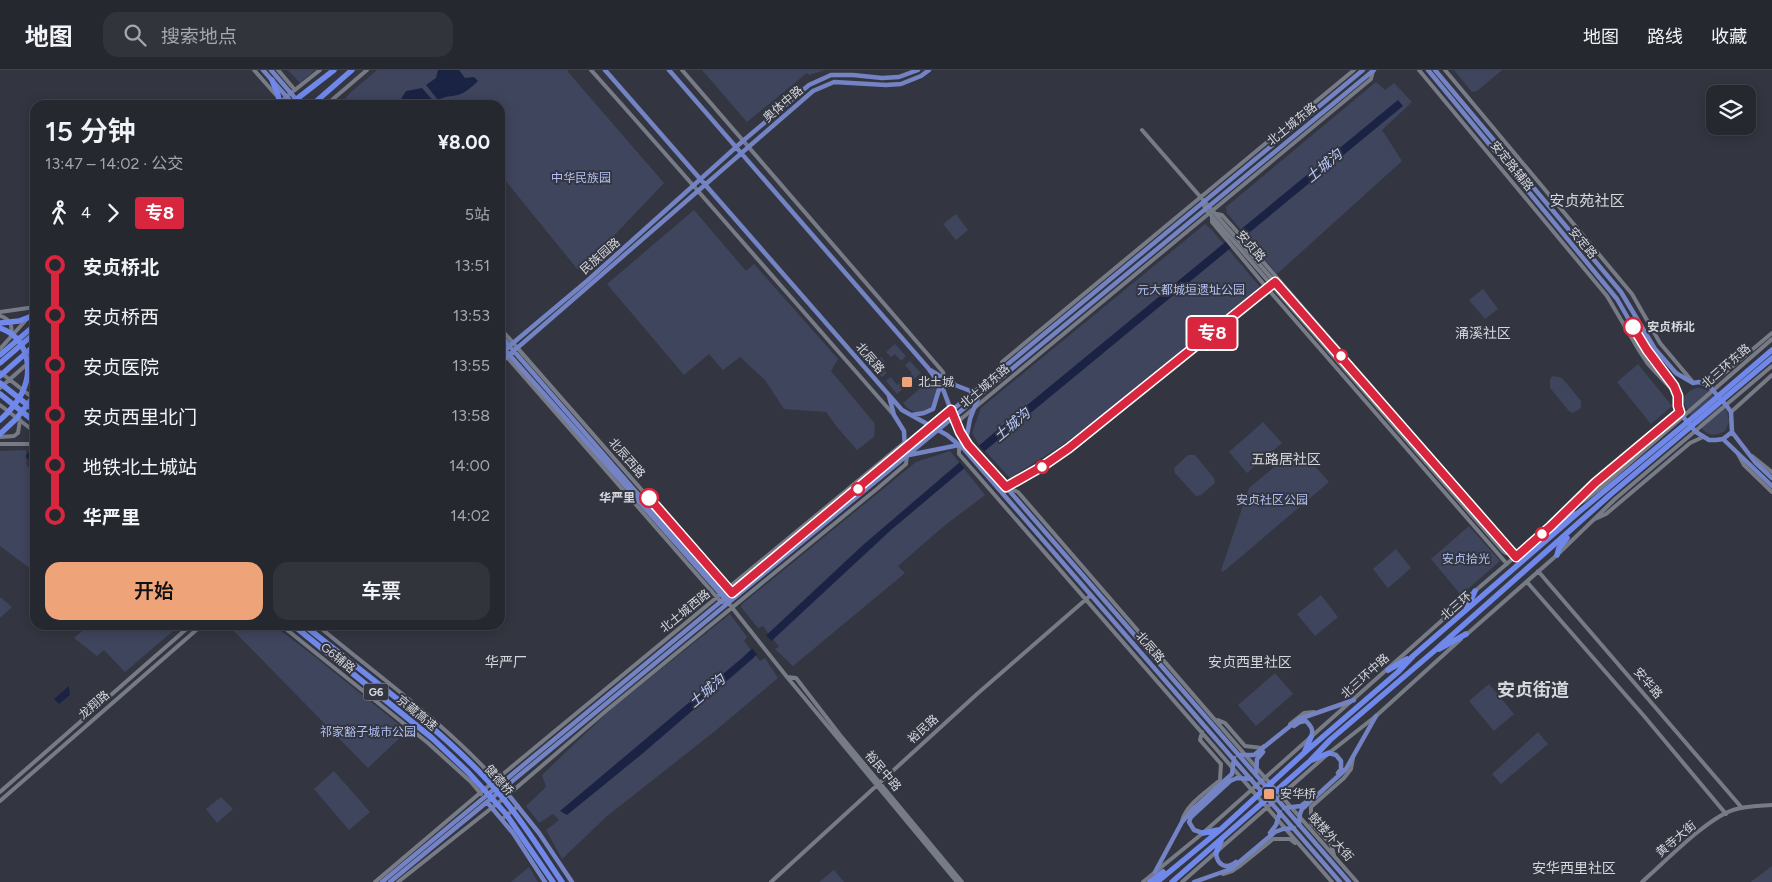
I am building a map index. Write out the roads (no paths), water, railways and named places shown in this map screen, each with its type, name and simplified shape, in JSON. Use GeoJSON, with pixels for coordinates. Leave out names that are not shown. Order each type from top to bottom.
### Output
{"type":"FeatureCollection","features":[{"type":"Feature","properties":{"kind":"highway"},"geometry":{"type":"LineString","coordinates":[[296,100],[334,70]]}},
{"type":"Feature","properties":{"kind":"highway"},"geometry":{"type":"LineString","coordinates":[[318,100],[352,70]]}},
{"type":"Feature","properties":{"kind":"highway"},"geometry":{"type":"LineString","coordinates":[[274,78],[279,100]]}},
{"type":"Feature","properties":{"kind":"highway"},"geometry":{"type":"LineString","coordinates":[[0,323],[30,317]]}},
{"type":"Feature","properties":{"kind":"highway"},"geometry":{"type":"LineString","coordinates":[[0,328],[11,334],[23,347],[27,358],[28,371],[22,393],[10,411],[0,420]]}},
{"type":"Feature","properties":{"kind":"highway"},"geometry":{"type":"LineString","coordinates":[[0,355],[30,329]]}},
{"type":"Feature","properties":{"kind":"highway"},"geometry":{"type":"LineString","coordinates":[[0,363],[5,350],[30,336]]}},
{"type":"Feature","properties":{"kind":"highway"},"geometry":{"type":"LineString","coordinates":[[0,376],[30,350]]}},
{"type":"Feature","properties":{"kind":"highway","name":"北三环"},"geometry":{"type":"LineString","coordinates":[[1173,882],[1330,740],[1573,529],[1609,492],[1772,350]]}},
{"type":"Feature","properties":{"kind":"highway","name":"北三环"},"geometry":{"type":"LineString","coordinates":[[1157,882],[1220,830],[1304,753],[1398,672],[1413,656],[1579,512],[1609,492],[1772,358]]}},
{"type":"Feature","properties":{"kind":"highway"},"geometry":{"type":"LineString","coordinates":[[0,384],[30,407]]}},
{"type":"Feature","properties":{"kind":"highway"},"geometry":{"type":"LineString","coordinates":[[0,394],[30,418]]}},
{"type":"Feature","properties":{"kind":"highway"},"geometry":{"type":"LineString","coordinates":[[0,435],[30,401]]}},
{"type":"Feature","properties":{"kind":"highway"},"geometry":{"type":"LineString","coordinates":[[1551,526],[1579,512]]}},
{"type":"Feature","properties":{"kind":"highway"},"geometry":{"type":"LineString","coordinates":[[1557,555],[1559,548],[1573,529]]}},
{"type":"Feature","properties":{"kind":"highway"},"geometry":{"type":"LineString","coordinates":[[1465,612],[1475,591]]}},
{"type":"Feature","properties":{"kind":"highway","name":"京藏高速"},"geometry":{"type":"LineString","coordinates":[[299,630],[432,738],[457,761]]}},
{"type":"Feature","properties":{"kind":"highway","name":"京藏高速"},"geometry":{"type":"LineString","coordinates":[[310,630],[462,755]]}},
{"type":"Feature","properties":{"kind":"highway"},"geometry":{"type":"LineString","coordinates":[[1433,652],[1466,634]]}},
{"type":"Feature","properties":{"kind":"highway"},"geometry":{"type":"LineString","coordinates":[[1388,670],[1413,656]]}},
{"type":"Feature","properties":{"kind":"highway"},"geometry":{"type":"LineString","coordinates":[[1304,753],[1311,737]]}},
{"type":"Feature","properties":{"kind":"highway"},"geometry":{"type":"LineString","coordinates":[[1310,760],[1329,753]]}},
{"type":"Feature","properties":{"kind":"highway","name":"健德桥"},"geometry":{"type":"LineString","coordinates":[[462,755],[490,784],[520,820],[562,882]]}},
{"type":"Feature","properties":{"kind":"highway","name":"健德桥"},"geometry":{"type":"LineString","coordinates":[[457,761],[514,825],[553,882]]}},
{"type":"Feature","properties":{"kind":"highway"},"geometry":{"type":"LineString","coordinates":[[1204,833],[1220,830]]}},
{"type":"Feature","properties":{"kind":"highway"},"geometry":{"type":"LineString","coordinates":[[1216,853],[1221,839]]}},
{"type":"Feature","properties":{"kind":"highway"},"geometry":{"type":"LineString","coordinates":[[1150,882],[1165,871],[1176,866]]}},
{"type":"Feature","properties":{"kind":"main road"},"geometry":{"type":"LineString","coordinates":[[262,70],[274,78],[296,100]]}},
{"type":"Feature","properties":{"kind":"main road"},"geometry":{"type":"LineString","coordinates":[[271,70],[274,78],[290,100]]}},
{"type":"Feature","properties":{"kind":"main road","name":"北辰路"},"geometry":{"type":"LineString","coordinates":[[605,70],[902,410],[947,435],[959,445],[966,445],[1006,487],[1236,757]]}},
{"type":"Feature","properties":{"kind":"main road","name":"北辰路"},"geometry":{"type":"LineString","coordinates":[[669,70],[928,369],[940,386],[976,464],[1236,757],[1255,775]]}},
{"type":"Feature","properties":{"kind":"main road","name":"奥体中路"},"geometry":{"type":"LineString","coordinates":[[701,179],[809,85],[831,74],[882,78],[899,77],[918,70]]}},
{"type":"Feature","properties":{"kind":"main road","name":"奥体中路"},"geometry":{"type":"LineString","coordinates":[[705,185],[813,91],[834,82],[902,84],[929,70]]}},
{"type":"Feature","properties":{"kind":"main road","name":"北土城东路"},"geometry":{"type":"LineString","coordinates":[[932,426],[1202,199],[1260,155],[1363,70]]}},
{"type":"Feature","properties":{"kind":"main road","name":"安定路"},"geometry":{"type":"LineString","coordinates":[[1428,70],[1617,299],[1647,350],[1675,388],[1680,412]]}},
{"type":"Feature","properties":{"kind":"main road","name":"安定路"},"geometry":{"type":"LineString","coordinates":[[1435,70],[1621,292],[1655,349],[1676,373],[1693,383],[1699,382],[1709,386]]}},
{"type":"Feature","properties":{"kind":"main road","name":"北土城东路"},"geometry":{"type":"LineString","coordinates":[[953,417],[1374,71]]}},
{"type":"Feature","properties":{"kind":"main road"},"geometry":{"type":"LineString","coordinates":[[1250,156],[1260,155]]}},
{"type":"Feature","properties":{"kind":"main road","name":"民族园路"},"geometry":{"type":"LineString","coordinates":[[505,349],[587,281],[701,179]]}},
{"type":"Feature","properties":{"kind":"main road","name":"民族园路"},"geometry":{"type":"LineString","coordinates":[[505,359],[705,185]]}},
{"type":"Feature","properties":{"kind":"main road","name":"北辰西路"},"geometry":{"type":"LineString","coordinates":[[505,339],[512,345],[725,595]]}},
{"type":"Feature","properties":{"kind":"main road","name":"北辰西路"},"geometry":{"type":"LineString","coordinates":[[505,354],[686,558],[725,595]]}},
{"type":"Feature","properties":{"kind":"main road"},"geometry":{"type":"LineString","coordinates":[[928,369],[955,385],[973,392]]}},
{"type":"Feature","properties":{"kind":"main road"},"geometry":{"type":"LineString","coordinates":[[911,415],[933,409],[940,386]]}},
{"type":"Feature","properties":{"kind":"main road"},"geometry":{"type":"LineString","coordinates":[[1709,386],[1731,412],[1732,432],[1755,462],[1772,478]]}},
{"type":"Feature","properties":{"kind":"main road"},"geometry":{"type":"LineString","coordinates":[[889,395],[894,415],[904,431],[905,449]]}},
{"type":"Feature","properties":{"kind":"main road"},"geometry":{"type":"LineString","coordinates":[[966,445],[970,419],[979,396]]}},
{"type":"Feature","properties":{"kind":"main road"},"geometry":{"type":"LineString","coordinates":[[1680,412],[1696,432],[1703,437],[1716,440],[1723,439],[1732,432]]}},
{"type":"Feature","properties":{"kind":"main road","name":"北土城西路"},"geometry":{"type":"LineString","coordinates":[[502,787],[730,605],[953,417]]}},
{"type":"Feature","properties":{"kind":"main road","name":"北土城西路"},"geometry":{"type":"LineString","coordinates":[[502,787],[725,595],[932,426]]}},
{"type":"Feature","properties":{"kind":"main road"},"geometry":{"type":"LineString","coordinates":[[1723,439],[1772,486]]}},
{"type":"Feature","properties":{"kind":"main road"},"geometry":{"type":"LineString","coordinates":[[907,455],[959,445]]}},
{"type":"Feature","properties":{"kind":"main road"},"geometry":{"type":"LineString","coordinates":[[725,595],[730,605]]}},
{"type":"Feature","properties":{"kind":"main road"},"geometry":{"type":"LineString","coordinates":[[1155,872],[1182,822],[1193,809],[1228,779],[1232,774],[1236,757],[1248,757],[1258,753],[1299,719],[1314,712],[1354,700]]}},
{"type":"Feature","properties":{"kind":"main road"},"geometry":{"type":"LineString","coordinates":[[1300,825],[1302,808],[1346,769],[1376,716]]}},
{"type":"Feature","properties":{"kind":"main road"},"geometry":{"type":"LineString","coordinates":[[1255,775],[1257,759],[1262,753],[1300,722],[1306,721],[1310,724],[1313,732],[1311,737]]}},
{"type":"Feature","properties":{"kind":"main road"},"geometry":{"type":"LineString","coordinates":[[1216,853],[1217,860],[1221,864],[1228,866],[1233,864],[1273,830],[1276,818],[1286,808],[1301,806],[1306,802],[1341,769],[1341,761],[1336,755],[1329,753]]}},
{"type":"Feature","properties":{"kind":"main road"},"geometry":{"type":"LineString","coordinates":[[1255,775],[1286,808]]}},
{"type":"Feature","properties":{"kind":"main road"},"geometry":{"type":"LineString","coordinates":[[1204,833],[1194,830],[1189,822],[1191,817],[1230,781],[1237,778],[1245,781],[1255,775]]}},
{"type":"Feature","properties":{"kind":"main road"},"geometry":{"type":"LineString","coordinates":[[390,882],[502,787]]}},
{"type":"Feature","properties":{"kind":"main road","name":"G6辅路"},"geometry":{"type":"LineString","coordinates":[[502,787],[518,806],[572,882]]}},
{"type":"Feature","properties":{"kind":"main road"},"geometry":{"type":"LineString","coordinates":[[382,882],[487,800]]}},
{"type":"Feature","properties":{"kind":"main road","name":"G6辅路"},"geometry":{"type":"LineString","coordinates":[[487,800],[513,833],[544,882]]}},
{"type":"Feature","properties":{"kind":"main road","name":"鼓楼外大街"},"geometry":{"type":"LineString","coordinates":[[1286,808],[1349,882]]}},
{"type":"Feature","properties":{"kind":"main road","name":"鼓楼外大街"},"geometry":{"type":"LineString","coordinates":[[1286,808],[1294,828],[1340,882]]}},
{"type":"Feature","properties":{"kind":"main road"},"geometry":{"type":"LineString","coordinates":[[1194,882],[1218,875],[1233,867],[1275,832],[1294,828]]}},
{"type":"Feature","properties":{"kind":"street"},"geometry":{"type":"LineString","coordinates":[[254,70],[276,100]]}},
{"type":"Feature","properties":{"kind":"street"},"geometry":{"type":"LineString","coordinates":[[278,70],[295,90]]}},
{"type":"Feature","properties":{"kind":"street"},"geometry":{"type":"LineString","coordinates":[[284,100],[320,70]]}},
{"type":"Feature","properties":{"kind":"street"},"geometry":{"type":"LineString","coordinates":[[332,100],[367,70]]}},
{"type":"Feature","properties":{"kind":"street","name":"北辰路"},"geometry":{"type":"LineString","coordinates":[[591,70],[894,415]]}},
{"type":"Feature","properties":{"kind":"street"},"geometry":{"type":"LineString","coordinates":[[682,70],[750,146],[943,372],[945,379]]}},
{"type":"Feature","properties":{"kind":"street","name":"北土城东路"},"geometry":{"type":"LineString","coordinates":[[1202,199],[1250,156],[1354,70]]}},
{"type":"Feature","properties":{"kind":"street","name":"安定路辅路"},"geometry":{"type":"LineString","coordinates":[[1419,70],[1608,297],[1648,364],[1678,396]]}},
{"type":"Feature","properties":{"kind":"street","name":"安定路辅路"},"geometry":{"type":"LineString","coordinates":[[1445,70],[1632,294],[1660,343],[1693,383]]}},
{"type":"Feature","properties":{"kind":"street","name":"北土城东路"},"geometry":{"type":"LineString","coordinates":[[953,417],[961,419],[1215,212],[1371,79],[1374,71]]}},
{"type":"Feature","properties":{"kind":"street"},"geometry":{"type":"LineString","coordinates":[[1142,130],[1207,207],[1215,212]]}},
{"type":"Feature","properties":{"kind":"street","name":"安贞路"},"geometry":{"type":"LineString","coordinates":[[1207,207],[1210,215],[1224,233],[1241,246],[1388,408],[1517,556]]}},
{"type":"Feature","properties":{"kind":"street","name":"安贞路"},"geometry":{"type":"LineString","coordinates":[[1215,212],[1231,227],[1248,257],[1501,549]]}},
{"type":"Feature","properties":{"kind":"street","name":"安贞路"},"geometry":{"type":"LineString","coordinates":[[1241,246],[1249,267],[1507,564]]}},
{"type":"Feature","properties":{"kind":"street"},"geometry":{"type":"LineString","coordinates":[[1575,249],[1578,263]]}},
{"type":"Feature","properties":{"kind":"street"},"geometry":{"type":"LineString","coordinates":[[1248,257],[1249,267]]}},
{"type":"Feature","properties":{"kind":"street"},"geometry":{"type":"LineString","coordinates":[[0,312],[30,309]]}},
{"type":"Feature","properties":{"kind":"street"},"geometry":{"type":"LineString","coordinates":[[8,341],[30,314]]}},
{"type":"Feature","properties":{"kind":"street"},"geometry":{"type":"LineString","coordinates":[[0,316],[6,318],[12,328],[5,350]]}},
{"type":"Feature","properties":{"kind":"street"},"geometry":{"type":"LineString","coordinates":[[1051,324],[1057,331]]}},
{"type":"Feature","properties":{"kind":"street"},"geometry":{"type":"LineString","coordinates":[[1709,386],[1772,333]]}},
{"type":"Feature","properties":{"kind":"street","name":"北辰西路"},"geometry":{"type":"LineString","coordinates":[[505,335],[512,345]]}},
{"type":"Feature","properties":{"kind":"street","name":"北三环东路"},"geometry":{"type":"LineString","coordinates":[[1609,492],[1772,339]]}},
{"type":"Feature","properties":{"kind":"street"},"geometry":{"type":"LineString","coordinates":[[0,388],[30,362]]}},
{"type":"Feature","properties":{"kind":"street"},"geometry":{"type":"LineString","coordinates":[[25,367],[30,365]]}},
{"type":"Feature","properties":{"kind":"street"},"geometry":{"type":"LineString","coordinates":[[1182,882],[1329,753],[1376,716],[1557,555],[1591,522],[1609,492],[1772,366]]}},
{"type":"Feature","properties":{"kind":"street"},"geometry":{"type":"LineString","coordinates":[[0,372],[30,395]]}},
{"type":"Feature","properties":{"kind":"street"},"geometry":{"type":"LineString","coordinates":[[1731,412],[1772,375]]}},
{"type":"Feature","properties":{"kind":"street"},"geometry":{"type":"LineString","coordinates":[[0,405],[30,428]]}},
{"type":"Feature","properties":{"kind":"street","name":"安贞路"},"geometry":{"type":"LineString","coordinates":[[1388,408],[1452,484],[1517,556]]}},
{"type":"Feature","properties":{"kind":"street"},"geometry":{"type":"LineString","coordinates":[[1564,512],[1595,483],[1680,412]]}},
{"type":"Feature","properties":{"kind":"street"},"geometry":{"type":"LineString","coordinates":[[0,435],[14,436],[18,433],[20,420]]}},
{"type":"Feature","properties":{"kind":"street"},"geometry":{"type":"LineString","coordinates":[[1386,425],[1394,425]]}},
{"type":"Feature","properties":{"kind":"street"},"geometry":{"type":"LineString","coordinates":[[1591,522],[1606,514],[1690,442],[1703,437]]}},
{"type":"Feature","properties":{"kind":"street"},"geometry":{"type":"LineString","coordinates":[[905,442],[911,443]]}},
{"type":"Feature","properties":{"kind":"street","name":"北土城西路"},"geometry":{"type":"LineString","coordinates":[[480,793],[725,595],[905,442]]}},
{"type":"Feature","properties":{"kind":"street"},"geometry":{"type":"LineString","coordinates":[[0,444],[30,444]]}},
{"type":"Feature","properties":{"kind":"street","name":"北辰路"},"geometry":{"type":"LineString","coordinates":[[959,445],[959,454],[1245,781]]}},
{"type":"Feature","properties":{"kind":"street"},"geometry":{"type":"LineString","coordinates":[[1736,450],[1744,465],[1772,492]]}},
{"type":"Feature","properties":{"kind":"street"},"geometry":{"type":"LineString","coordinates":[[1747,452],[1772,472]]}},
{"type":"Feature","properties":{"kind":"street"},"geometry":{"type":"LineString","coordinates":[[1452,484],[1457,485]]}},
{"type":"Feature","properties":{"kind":"street","name":"北辰路"},"geometry":{"type":"LineString","coordinates":[[1006,487],[1018,492],[1256,767]]}},
{"type":"Feature","properties":{"kind":"street"},"geometry":{"type":"LineString","coordinates":[[1451,491],[1452,502]]}},
{"type":"Feature","properties":{"kind":"street","name":"北三环中路"},"geometry":{"type":"LineString","coordinates":[[1143,882],[1204,833],[1475,591],[1551,526],[1564,512],[1586,500],[1609,492]]}},
{"type":"Feature","properties":{"kind":"street"},"geometry":{"type":"LineString","coordinates":[[1488,543],[1501,549],[1506,554],[1509,549]]}},
{"type":"Feature","properties":{"kind":"street","name":"安华路"},"geometry":{"type":"LineString","coordinates":[[1538,572],[1742,808]]}},
{"type":"Feature","properties":{"kind":"street","name":"安华路"},"geometry":{"type":"LineString","coordinates":[[1527,582],[1726,814]]}},
{"type":"Feature","properties":{"kind":"street"},"geometry":{"type":"LineString","coordinates":[[725,595],[730,605]]}},
{"type":"Feature","properties":{"kind":"street","name":"裕民路"},"geometry":{"type":"LineString","coordinates":[[771,882],[878,784],[1091,595]]}},
{"type":"Feature","properties":{"kind":"street","name":"北土城西路"},"geometry":{"type":"LineString","coordinates":[[492,807],[730,605]]}},
{"type":"Feature","properties":{"kind":"street","name":"裕民中路"},"geometry":{"type":"LineString","coordinates":[[730,605],[787,677],[962,882]]}},
{"type":"Feature","properties":{"kind":"street","name":"龙翔路"},"geometry":{"type":"LineString","coordinates":[[0,792],[185,630]]}},
{"type":"Feature","properties":{"kind":"street","name":"龙翔路"},"geometry":{"type":"LineString","coordinates":[[0,800],[196,630]]}},
{"type":"Feature","properties":{"kind":"street","name":"G6辅路"},"geometry":{"type":"LineString","coordinates":[[287,630],[420,737],[471,782],[487,800]]}},
{"type":"Feature","properties":{"kind":"street","name":"G6辅路"},"geometry":{"type":"LineString","coordinates":[[323,630],[442,728],[484,766],[502,787]]}},
{"type":"Feature","properties":{"kind":"street","name":"裕民中路"},"geometry":{"type":"LineString","coordinates":[[787,677],[796,678],[957,882]]}},
{"type":"Feature","properties":{"kind":"street"},"geometry":{"type":"LineString","coordinates":[[1216,719],[1225,723],[1245,746],[1262,748],[1295,719],[1304,713],[1314,712]]}},
{"type":"Feature","properties":{"kind":"street"},"geometry":{"type":"LineString","coordinates":[[1182,822],[1184,815],[1190,807],[1220,780],[1221,764],[1200,740],[1202,732]]}},
{"type":"Feature","properties":{"kind":"street"},"geometry":{"type":"LineString","coordinates":[[1335,857],[1331,844],[1311,823],[1311,807],[1348,774],[1354,755]]}},
{"type":"Feature","properties":{"kind":"street"},"geometry":{"type":"LineString","coordinates":[[471,782],[484,766]]}},
{"type":"Feature","properties":{"kind":"street"},"geometry":{"type":"LineString","coordinates":[[1255,775],[1286,808]]}},
{"type":"Feature","properties":{"kind":"street"},"geometry":{"type":"LineString","coordinates":[[1245,781],[1332,882]]}},
{"type":"Feature","properties":{"kind":"street"},"geometry":{"type":"LineString","coordinates":[[375,882],[480,793]]}},
{"type":"Feature","properties":{"kind":"street","name":"黄寺大街"},"geometry":{"type":"LineString","coordinates":[[1642,882],[1699,832],[1726,814],[1742,808],[1772,805]]}},
{"type":"Feature","properties":{"kind":"street"},"geometry":{"type":"LineString","coordinates":[[502,819],[518,806]]}},
{"type":"Feature","properties":{"kind":"street"},"geometry":{"type":"LineString","coordinates":[[398,882],[492,807]]}},
{"type":"Feature","properties":{"kind":"street","name":"鼓楼外大街"},"geometry":{"type":"LineString","coordinates":[[1286,808],[1300,817],[1357,882]]}},
{"type":"Feature","properties":{"kind":"street"},"geometry":{"type":"LineString","coordinates":[[1218,875],[1235,869],[1274,839],[1291,839],[1312,863],[1320,868]]}},
{"type":"Feature","properties":{"kind":"water"},"geometry":{"type":"Polygon","coordinates":[[[438,70],[459,70],[465,78],[474,77],[478,81],[461,94],[438,100],[426,85],[436,78],[438,70]]]}},
{"type":"Feature","properties":{"kind":"water"},"geometry":{"type":"Polygon","coordinates":[[[422,88],[432,100],[399,100],[406,91],[422,88]]]}},
{"type":"Feature","properties":{"kind":"water","name":"土城沟"},"geometry":{"type":"Polygon","coordinates":[[[1398,100],[1403,106],[891,530],[750,661],[642,754],[567,815],[560,811],[742,658],[863,545],[1009,420],[1398,100]]]}},
{"type":"Feature","properties":{"kind":"water"},"geometry":{"type":"Polygon","coordinates":[[[69,686],[70,695],[59,704],[54,699],[69,686]]]}},
{"type":"Feature","properties":{"kind":"place","name":"安贞桥北"},"geometry":{"type":"Point","coordinates":[1633,327]}},
{"type":"Feature","properties":{"kind":"place","name":"北土城"},"geometry":{"type":"Point","coordinates":[907,382]}},
{"type":"Feature","properties":{"kind":"place","name":"华严里"},"geometry":{"type":"Point","coordinates":[649,498]}},
{"type":"Feature","properties":{"kind":"place","name":"安华桥"},"geometry":{"type":"Point","coordinates":[1269,794]}},
{"type":"Feature","properties":{"kind":"district","name":"安贞苑社区"},"geometry":{"type":"Point","coordinates":[1587,201]}},
{"type":"Feature","properties":{"kind":"district","name":"涌溪社区"},"geometry":{"type":"Point","coordinates":[1483,333]}},
{"type":"Feature","properties":{"kind":"district","name":"五路居社区"},"geometry":{"type":"Point","coordinates":[1286,459]}},
{"type":"Feature","properties":{"kind":"district","name":"华严厂"},"geometry":{"type":"Point","coordinates":[506,662]}},
{"type":"Feature","properties":{"kind":"district","name":"安贞西里社区"},"geometry":{"type":"Point","coordinates":[1250,662]}},
{"type":"Feature","properties":{"kind":"district","name":"安贞街道"},"geometry":{"type":"Point","coordinates":[1533,690]}},
{"type":"Feature","properties":{"kind":"district","name":"安华西里社区"},"geometry":{"type":"Point","coordinates":[1574,868]}},
{"type":"Feature","properties":{"kind":"park label","name":"中华民族园"},"geometry":{"type":"Point","coordinates":[581,178]}},
{"type":"Feature","properties":{"kind":"park label","name":"元大都城垣遗址公园"},"geometry":{"type":"Point","coordinates":[1191,290]}},
{"type":"Feature","properties":{"kind":"park label","name":"安贞社区公园"},"geometry":{"type":"Point","coordinates":[1272,500]}},
{"type":"Feature","properties":{"kind":"park label","name":"安贞拾光"},"geometry":{"type":"Point","coordinates":[1466,559]}},
{"type":"Feature","properties":{"kind":"park label","name":"祁家豁子城市公园"},"geometry":{"type":"Point","coordinates":[368,732]}}]}
